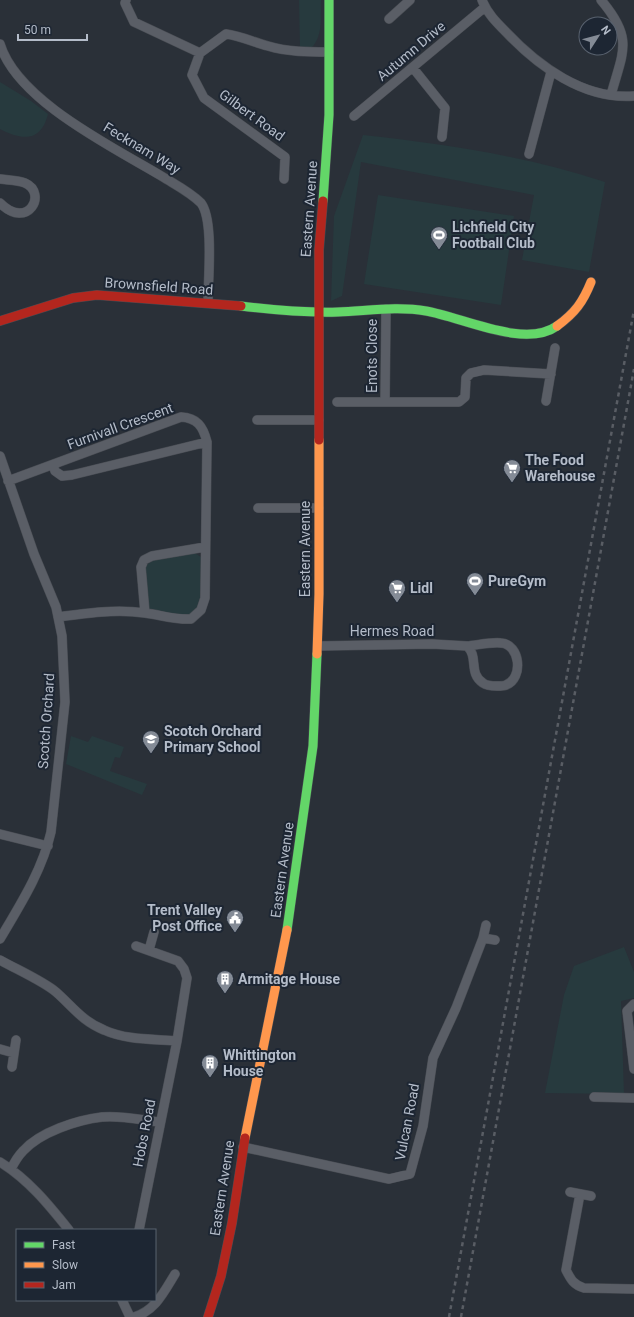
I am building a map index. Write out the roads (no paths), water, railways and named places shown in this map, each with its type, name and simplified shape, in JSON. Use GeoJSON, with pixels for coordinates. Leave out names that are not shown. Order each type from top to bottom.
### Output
{"type":"FeatureCollection","features":[{"type":"Feature","properties":{"kind":"main road","name":"Eastern Avenue"},"geometry":{"type":"LineString","coordinates":[[208,1317],[221,1276],[232,1223],[243,1147],[289,921],[313,746],[318,646],[319,250],[329,115],[329,0]]}},
{"type":"Feature","properties":{"kind":"main road","name":"Brownsfield Road"},"geometry":{"type":"LineString","coordinates":[[0,321],[73,298],[97,295],[208,303],[286,311],[338,312],[386,309],[426,311],[483,327],[532,335],[550,331],[567,319],[583,302],[591,282]]}},
{"type":"Feature","properties":{"kind":"street"},"geometry":{"type":"LineString","coordinates":[[126,0],[125,3],[134,22],[200,54],[226,34],[240,36],[266,46],[285,51],[329,52]]}},
{"type":"Feature","properties":{"kind":"street"},"geometry":{"type":"LineString","coordinates":[[389,19],[410,0]]}},
{"type":"Feature","properties":{"kind":"street"},"geometry":{"type":"LineString","coordinates":[[606,2],[619,23],[623,35],[624,49],[611,95]]}},
{"type":"Feature","properties":{"kind":"street"},"geometry":{"type":"LineString","coordinates":[[483,4],[516,42],[551,72],[564,79],[611,95],[634,96]]}},
{"type":"Feature","properties":{"kind":"street","name":"Autumn Drive"},"geometry":{"type":"LineString","coordinates":[[354,116],[412,68],[483,4]]}},
{"type":"Feature","properties":{"kind":"street","name":"Fecknam Way"},"geometry":{"type":"LineString","coordinates":[[1,48],[17,76],[52,108],[202,202],[206,208],[208,221],[208,303]]}},
{"type":"Feature","properties":{"kind":"street","name":"Gilbert Road"},"geometry":{"type":"LineString","coordinates":[[200,54],[192,76],[204,98],[285,157],[284,179]]}},
{"type":"Feature","properties":{"kind":"street"},"geometry":{"type":"LineString","coordinates":[[412,68],[445,108],[442,137]]}},
{"type":"Feature","properties":{"kind":"street"},"geometry":{"type":"LineString","coordinates":[[529,154],[551,72]]}},
{"type":"Feature","properties":{"kind":"street"},"geometry":{"type":"LineString","coordinates":[[0,180],[26,183],[32,189],[35,197],[35,204],[31,209],[15,214],[8,211],[0,203]]}},
{"type":"Feature","properties":{"kind":"street","name":"Enots Close"},"geometry":{"type":"LineString","coordinates":[[386,309],[386,402]]}},
{"type":"Feature","properties":{"kind":"street"},"geometry":{"type":"LineString","coordinates":[[546,401],[555,348]]}},
{"type":"Feature","properties":{"kind":"street","name":"Enots Close"},"geometry":{"type":"LineString","coordinates":[[337,402],[459,402],[465,397],[466,378],[476,371],[484,370],[551,374]]}},
{"type":"Feature","properties":{"kind":"street","name":"Furnivall Crescent"},"geometry":{"type":"LineString","coordinates":[[8,481],[181,417],[191,418],[200,425],[207,442],[205,598],[201,610],[191,619],[178,620],[145,613],[116,611],[58,617]]}},
{"type":"Feature","properties":{"kind":"street"},"geometry":{"type":"LineString","coordinates":[[257,420],[319,420]]}},
{"type":"Feature","properties":{"kind":"street"},"geometry":{"type":"LineString","coordinates":[[53,465],[55,471],[62,476],[72,475],[207,442]]}},
{"type":"Feature","properties":{"kind":"street","name":"Scotch Orchard"},"geometry":{"type":"LineString","coordinates":[[0,456],[58,617],[62,636],[64,702],[52,826],[48,846],[36,876],[0,939]]}},
{"type":"Feature","properties":{"kind":"street"},"geometry":{"type":"LineString","coordinates":[[258,508],[319,508]]}},
{"type":"Feature","properties":{"kind":"street"},"geometry":{"type":"LineString","coordinates":[[145,613],[141,567],[144,560],[152,556],[205,547]]}},
{"type":"Feature","properties":{"kind":"street","name":"Hermes Road"},"geometry":{"type":"LineString","coordinates":[[318,646],[432,644],[467,646],[502,643],[510,646],[515,653],[518,664],[517,673],[513,680],[506,686],[491,686],[484,684],[476,677],[472,666],[474,658],[471,650],[467,646]]}},
{"type":"Feature","properties":{"kind":"street"},"geometry":{"type":"LineString","coordinates":[[0,834],[48,846]]}},
{"type":"Feature","properties":{"kind":"street","name":"Vulcan Road"},"geometry":{"type":"LineString","coordinates":[[243,1147],[389,1178],[410,1174],[423,1126],[433,1058],[456,1008],[483,938],[486,924]]}},
{"type":"Feature","properties":{"kind":"street"},"geometry":{"type":"LineString","coordinates":[[149,950],[154,932]]}},
{"type":"Feature","properties":{"kind":"street"},"geometry":{"type":"LineString","coordinates":[[483,938],[495,940]]}},
{"type":"Feature","properties":{"kind":"street","name":"Hobs Road"},"geometry":{"type":"LineString","coordinates":[[136,946],[178,961],[184,968],[187,978],[177,1041],[139,1229]]}},
{"type":"Feature","properties":{"kind":"street"},"geometry":{"type":"LineString","coordinates":[[0,960],[55,992],[86,1022],[105,1031],[133,1038],[177,1041]]}},
{"type":"Feature","properties":{"kind":"street"},"geometry":{"type":"LineString","coordinates":[[634,1004],[628,1012],[634,1069]]}},
{"type":"Feature","properties":{"kind":"street"},"geometry":{"type":"LineString","coordinates":[[12,1067],[16,1040]]}},
{"type":"Feature","properties":{"kind":"street"},"geometry":{"type":"LineString","coordinates":[[0,1049],[14,1053]]}},
{"type":"Feature","properties":{"kind":"street"},"geometry":{"type":"LineString","coordinates":[[594,1097],[634,1098]]}},
{"type":"Feature","properties":{"kind":"street"},"geometry":{"type":"LineString","coordinates":[[11,1169],[23,1151],[48,1133],[60,1128],[101,1117],[122,1117],[160,1122]]}},
{"type":"Feature","properties":{"kind":"street"},"geometry":{"type":"LineString","coordinates":[[0,1162],[11,1169],[42,1196],[68,1229]]}},
{"type":"Feature","properties":{"kind":"street"},"geometry":{"type":"LineString","coordinates":[[570,1192],[591,1196]]}},
{"type":"Feature","properties":{"kind":"street"},"geometry":{"type":"LineString","coordinates":[[580,1194],[566,1270],[571,1281],[584,1288],[634,1289]]}},
{"type":"Feature","properties":{"kind":"street"},"geometry":{"type":"LineString","coordinates":[[134,1317],[145,1314],[157,1302],[175,1274]]}},
{"type":"Feature","properties":{"kind":"street"},"geometry":{"type":"LineString","coordinates":[[122,1301],[130,1317]]}},
{"type":"Feature","properties":{"kind":"railway"},"geometry":{"type":"LineString","coordinates":[[449,1317],[634,310]]}},
{"type":"Feature","properties":{"kind":"railway"},"geometry":{"type":"LineString","coordinates":[[461,1317],[634,369]]}},
{"type":"Feature","properties":{"kind":"place","name":"Lichfield City Football Club"},"geometry":{"type":"Point","coordinates":[439,250]}},
{"type":"Feature","properties":{"kind":"place","name":"The Food Warehouse"},"geometry":{"type":"Point","coordinates":[512,483]}},
{"type":"Feature","properties":{"kind":"place","name":"PureGym"},"geometry":{"type":"Point","coordinates":[475,596]}},
{"type":"Feature","properties":{"kind":"place","name":"Lidl"},"geometry":{"type":"Point","coordinates":[397,603]}},
{"type":"Feature","properties":{"kind":"place","name":"Scotch Orchard Primary School"},"geometry":{"type":"Point","coordinates":[151,754]}},
{"type":"Feature","properties":{"kind":"place","name":"Trent Valley Post Office"},"geometry":{"type":"Point","coordinates":[235,933]}},
{"type":"Feature","properties":{"kind":"place","name":"Armitage House"},"geometry":{"type":"Point","coordinates":[225,994]}},
{"type":"Feature","properties":{"kind":"place","name":"Whittington House"},"geometry":{"type":"Point","coordinates":[210,1078]}}]}
